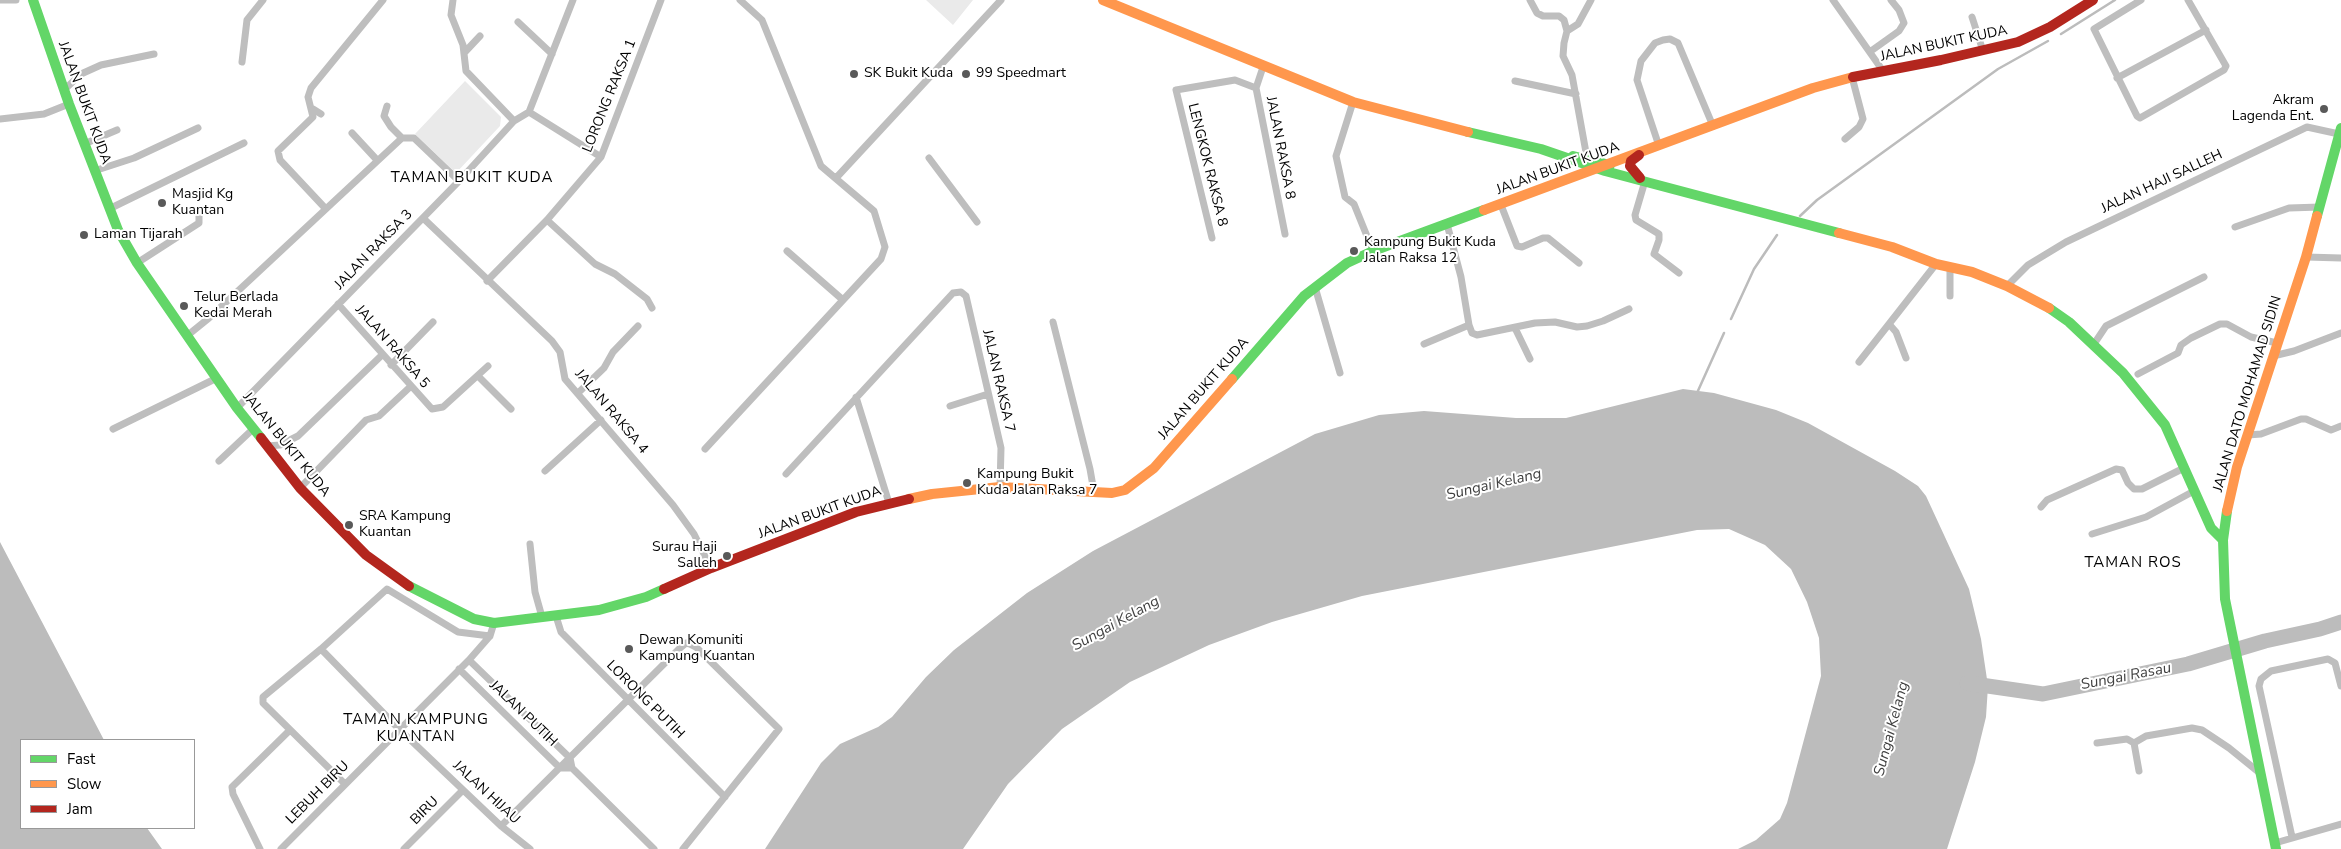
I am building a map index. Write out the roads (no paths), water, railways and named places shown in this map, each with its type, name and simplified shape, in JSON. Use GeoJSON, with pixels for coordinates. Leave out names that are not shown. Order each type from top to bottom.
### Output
{"type":"FeatureCollection","features":[{"type":"Feature","properties":{"kind":"street"},"geometry":{"type":"LineString","coordinates":[[0,0],[16,0]]}},
{"type":"Feature","properties":{"kind":"street","name":"JALAN BUKIT KUDA"},"geometry":{"type":"LineString","coordinates":[[33,0],[69,104],[109,209],[137,263],[237,408],[300,488],[366,555],[416,591],[474,619],[494,623],[599,610],[646,597],[711,568],[856,512],[889,502],[932,494],[1000,487],[1112,493],[1125,490],[1154,468],[1304,296],[1347,263],[1373,251],[1642,153],[1813,88],[1852,77],[1983,51],[2018,42],[2050,27],[2093,0]]}},
{"type":"Feature","properties":{"kind":"street"},"geometry":{"type":"LineString","coordinates":[[242,62],[247,20],[263,0]]}},
{"type":"Feature","properties":{"kind":"street"},"geometry":{"type":"LineString","coordinates":[[325,208],[278,156],[280,146],[309,121],[313,110],[308,97],[311,88],[383,0]]}},
{"type":"Feature","properties":{"kind":"street"},"geometry":{"type":"LineString","coordinates":[[452,0],[451,15],[463,45],[466,71],[514,121]]}},
{"type":"Feature","properties":{"kind":"street"},"geometry":{"type":"LineString","coordinates":[[573,0],[529,112],[601,157]]}},
{"type":"Feature","properties":{"kind":"street","name":"LORONG RAKSA 1"},"geometry":{"type":"LineString","coordinates":[[487,280],[547,220],[601,157],[661,0]]}},
{"type":"Feature","properties":{"kind":"street"},"geometry":{"type":"LineString","coordinates":[[705,449],[880,259],[886,248],[874,211],[821,166],[762,20],[740,0]]}},
{"type":"Feature","properties":{"kind":"street"},"geometry":{"type":"LineString","coordinates":[[836,178],[1001,0]]}},
{"type":"Feature","properties":{"kind":"street"},"geometry":{"type":"LineString","coordinates":[[1103,0],[1263,68],[1353,102],[1397,115],[1587,158],[1608,164],[1645,180]]}},
{"type":"Feature","properties":{"kind":"street"},"geometry":{"type":"LineString","coordinates":[[1530,0],[1537,13],[1543,16],[1559,16],[1564,20],[1567,31],[1563,56],[1572,75],[1587,158]]}},
{"type":"Feature","properties":{"kind":"street"},"geometry":{"type":"LineString","coordinates":[[1567,31],[1578,24],[1591,0]]}},
{"type":"Feature","properties":{"kind":"street"},"geometry":{"type":"LineString","coordinates":[[1832,0],[1883,71]]}},
{"type":"Feature","properties":{"kind":"street"},"geometry":{"type":"LineString","coordinates":[[1871,52],[1899,31],[1904,23],[1899,10],[1891,0]]}},
{"type":"Feature","properties":{"kind":"street"},"geometry":{"type":"LineString","coordinates":[[2141,0],[2095,27],[2094,31],[2137,116],[2140,118],[2224,70],[2225,62],[2188,0]]}},
{"type":"Feature","properties":{"kind":"street"},"geometry":{"type":"LineString","coordinates":[[1972,17],[1983,51]]}},
{"type":"Feature","properties":{"kind":"street"},"geometry":{"type":"LineString","coordinates":[[518,22],[552,54]]}},
{"type":"Feature","properties":{"kind":"street"},"geometry":{"type":"LineString","coordinates":[[2117,78],[2206,30]]}},
{"type":"Feature","properties":{"kind":"street"},"geometry":{"type":"LineString","coordinates":[[464,53],[480,36]]}},
{"type":"Feature","properties":{"kind":"street"},"geometry":{"type":"LineString","coordinates":[[1659,146],[1637,80],[1641,61],[1655,43],[1663,40],[1678,42],[1713,126]]}},
{"type":"Feature","properties":{"kind":"street"},"geometry":{"type":"LineString","coordinates":[[64,90],[81,74],[101,65],[154,54]]}},
{"type":"Feature","properties":{"kind":"street","name":"JALAN RAKSA 8"},"geometry":{"type":"LineString","coordinates":[[1263,68],[1256,88],[1285,234]]}},
{"type":"Feature","properties":{"kind":"street"},"geometry":{"type":"LineString","coordinates":[[1845,140],[1859,127],[1863,119],[1852,77]]}},
{"type":"Feature","properties":{"kind":"street","name":"LENGKOK RAKSA 8"},"geometry":{"type":"LineString","coordinates":[[1212,238],[1176,90],[1235,80],[1256,88]]}},
{"type":"Feature","properties":{"kind":"street"},"geometry":{"type":"LineString","coordinates":[[1515,81],[1576,94]]}},
{"type":"Feature","properties":{"kind":"street"},"geometry":{"type":"LineString","coordinates":[[1353,102],[1336,156],[1345,197],[1354,204],[1373,251]]}},
{"type":"Feature","properties":{"kind":"street"},"geometry":{"type":"LineString","coordinates":[[0,119],[44,114],[69,104]]}},
{"type":"Feature","properties":{"kind":"street"},"geometry":{"type":"LineString","coordinates":[[387,106],[384,116],[390,127],[402,138]]}},
{"type":"Feature","properties":{"kind":"street"},"geometry":{"type":"LineString","coordinates":[[313,110],[321,114]]}},
{"type":"Feature","properties":{"kind":"street","name":"JALAN RAKSA 3"},"geometry":{"type":"LineString","coordinates":[[237,408],[459,181],[514,121],[529,112]]}},
{"type":"Feature","properties":{"kind":"street","name":"JALAN HAJI SALLEH"},"geometry":{"type":"LineString","coordinates":[[2007,286],[2028,265],[2066,242],[2307,127],[2340,131]]}},
{"type":"Feature","properties":{"kind":"street"},"geometry":{"type":"LineString","coordinates":[[94,171],[134,158],[198,128]]}},
{"type":"Feature","properties":{"kind":"street"},"geometry":{"type":"LineString","coordinates":[[84,144],[117,130]]}},
{"type":"Feature","properties":{"kind":"street","name":"JALAN DATO MOHAMAD SIDIN"},"geometry":{"type":"LineString","coordinates":[[2276,846],[2224,598],[2223,540],[2229,500],[2277,343],[2306,257],[2340,131]]}},
{"type":"Feature","properties":{"kind":"street"},"geometry":{"type":"LineString","coordinates":[[352,133],[377,160]]}},
{"type":"Feature","properties":{"kind":"street"},"geometry":{"type":"LineString","coordinates":[[188,335],[402,138],[407,136],[414,138],[459,181]]}},
{"type":"Feature","properties":{"kind":"street"},"geometry":{"type":"LineString","coordinates":[[109,209],[244,143]]}},
{"type":"Feature","properties":{"kind":"street"},"geometry":{"type":"LineString","coordinates":[[1545,150],[1598,169],[1892,247],[1936,264],[1972,272],[2007,286],[2042,304],[2069,322],[2094,344],[2123,373],[2165,425],[2211,528],[2223,540]]}},
{"type":"Feature","properties":{"kind":"street"},"geometry":{"type":"LineString","coordinates":[[1642,153],[1631,161],[1630,166],[1645,180]]}},
{"type":"Feature","properties":{"kind":"street"},"geometry":{"type":"LineString","coordinates":[[1560,156],[1574,168],[1569,179]]}},
{"type":"Feature","properties":{"kind":"street"},"geometry":{"type":"LineString","coordinates":[[929,158],[977,222]]}},
{"type":"Feature","properties":{"kind":"street"},"geometry":{"type":"LineString","coordinates":[[1645,180],[1636,220],[1659,234],[1654,254],[1679,273]]}},
{"type":"Feature","properties":{"kind":"street"},"geometry":{"type":"LineString","coordinates":[[1501,205],[1517,246],[1522,247],[1543,238],[1548,238],[1579,263]]}},
{"type":"Feature","properties":{"kind":"street"},"geometry":{"type":"LineString","coordinates":[[2235,227],[2289,208],[2320,207]]}},
{"type":"Feature","properties":{"kind":"street"},"geometry":{"type":"LineString","coordinates":[[137,263],[199,223],[199,214]]}},
{"type":"Feature","properties":{"kind":"street","name":"JALAN RAKSA 4"},"geometry":{"type":"LineString","coordinates":[[423,218],[552,341],[560,352],[565,379],[673,505],[694,534],[711,568]]}},
{"type":"Feature","properties":{"kind":"street"},"geometry":{"type":"LineString","coordinates":[[547,220],[595,264],[615,274],[647,299],[652,308]]}},
{"type":"Feature","properties":{"kind":"street"},"geometry":{"type":"LineString","coordinates":[[1447,224],[1461,277],[1472,333],[1477,335],[1535,323],[1556,322],[1577,327],[1587,326],[1604,321],[1629,309]]}},
{"type":"Feature","properties":{"kind":"street"},"geometry":{"type":"LineString","coordinates":[[787,251],[843,300]]}},
{"type":"Feature","properties":{"kind":"street"},"geometry":{"type":"LineString","coordinates":[[2306,257],[2341,258]]}},
{"type":"Feature","properties":{"kind":"street"},"geometry":{"type":"LineString","coordinates":[[1859,362],[1936,264]]}},
{"type":"Feature","properties":{"kind":"street"},"geometry":{"type":"LineString","coordinates":[[1950,267],[1950,296]]}},
{"type":"Feature","properties":{"kind":"street"},"geometry":{"type":"LineString","coordinates":[[2094,344],[2106,326],[2204,277]]}},
{"type":"Feature","properties":{"kind":"street"},"geometry":{"type":"LineString","coordinates":[[1315,287],[1340,373]]}},
{"type":"Feature","properties":{"kind":"street","name":"JALAN RAKSA 7"},"geometry":{"type":"LineString","coordinates":[[856,398],[953,293],[961,292],[966,296],[1000,448],[1000,487]]}},
{"type":"Feature","properties":{"kind":"street","name":"JALAN RAKSA 5"},"geometry":{"type":"LineString","coordinates":[[338,304],[428,407],[437,410],[443,407],[478,376]]}},
{"type":"Feature","properties":{"kind":"street"},"geometry":{"type":"LineString","coordinates":[[391,365],[433,322]]}},
{"type":"Feature","properties":{"kind":"street"},"geometry":{"type":"LineString","coordinates":[[1053,322],[1090,469],[1094,492]]}},
{"type":"Feature","properties":{"kind":"street"},"geometry":{"type":"LineString","coordinates":[[1889,324],[1896,332],[1906,358]]}},
{"type":"Feature","properties":{"kind":"street"},"geometry":{"type":"LineString","coordinates":[[2138,374],[2178,354],[2181,346],[2191,338],[2220,324],[2227,324],[2251,337],[2277,343]]}},
{"type":"Feature","properties":{"kind":"street"},"geometry":{"type":"LineString","coordinates":[[1424,344],[1469,325]]}},
{"type":"Feature","properties":{"kind":"street"},"geometry":{"type":"LineString","coordinates":[[578,393],[604,368],[613,352],[638,326]]}},
{"type":"Feature","properties":{"kind":"street"},"geometry":{"type":"LineString","coordinates":[[1515,328],[1530,359]]}},
{"type":"Feature","properties":{"kind":"street"},"geometry":{"type":"LineString","coordinates":[[2273,356],[2294,351],[2341,333]]}},
{"type":"Feature","properties":{"kind":"street"},"geometry":{"type":"LineString","coordinates":[[267,446],[280,445],[298,436],[382,355]]}},
{"type":"Feature","properties":{"kind":"street"},"geometry":{"type":"LineString","coordinates":[[488,366],[478,376],[511,409]]}},
{"type":"Feature","properties":{"kind":"street"},"geometry":{"type":"LineString","coordinates":[[113,429],[217,378]]}},
{"type":"Feature","properties":{"kind":"street"},"geometry":{"type":"LineString","coordinates":[[300,488],[366,420],[379,416],[410,387]]}},
{"type":"Feature","properties":{"kind":"street"},"geometry":{"type":"LineString","coordinates":[[950,406],[988,394]]}},
{"type":"Feature","properties":{"kind":"street"},"geometry":{"type":"LineString","coordinates":[[786,474],[856,398],[889,502]]}},
{"type":"Feature","properties":{"kind":"street"},"geometry":{"type":"LineString","coordinates":[[2248,435],[2261,434],[2301,419],[2306,419],[2331,430],[2341,426]]}},
{"type":"Feature","properties":{"kind":"street"},"geometry":{"type":"LineString","coordinates":[[545,471],[601,420]]}},
{"type":"Feature","properties":{"kind":"street"},"geometry":{"type":"LineString","coordinates":[[219,461],[253,429]]}},
{"type":"Feature","properties":{"kind":"street"},"geometry":{"type":"LineString","coordinates":[[2041,507],[2047,500],[2116,469],[2122,470],[2128,484],[2134,489],[2142,489],[2184,468]]}},
{"type":"Feature","properties":{"kind":"street"},"geometry":{"type":"LineString","coordinates":[[2092,534],[2146,517],[2194,491]]}},
{"type":"Feature","properties":{"kind":"street"},"geometry":{"type":"LineString","coordinates":[[530,544],[535,592],[542,617]]}},
{"type":"Feature","properties":{"kind":"street"},"geometry":{"type":"LineString","coordinates":[[345,784],[263,703],[263,697],[321,649],[387,589],[458,632],[490,636]]}},
{"type":"Feature","properties":{"kind":"street","name":"LORONG PUTIH"},"geometry":{"type":"LineString","coordinates":[[556,616],[561,632],[627,701],[725,797]]}},
{"type":"Feature","properties":{"kind":"street","name":"LEBUH BIRU"},"geometry":{"type":"LineString","coordinates":[[281,849],[469,660],[490,636],[494,623]]}},
{"type":"Feature","properties":{"kind":"street"},"geometry":{"type":"LineString","coordinates":[[501,826],[686,644],[696,646],[779,729],[683,849]]}},
{"type":"Feature","properties":{"kind":"street","name":"JALAN HIJAU"},"geometry":{"type":"LineString","coordinates":[[321,649],[399,729],[501,826],[527,848]]}},
{"type":"Feature","properties":{"kind":"street"},"geometry":{"type":"LineString","coordinates":[[2292,837],[2259,686],[2261,679],[2271,671],[2328,659],[2339,668],[2341,686]]}},
{"type":"Feature","properties":{"kind":"street","name":"JALAN PUTIH"},"geometry":{"type":"LineString","coordinates":[[469,660],[570,758],[572,768]]}},
{"type":"Feature","properties":{"kind":"street","name":"JALAN PUTIH"},"geometry":{"type":"LineString","coordinates":[[459,669],[560,768]]}},
{"type":"Feature","properties":{"kind":"street"},"geometry":{"type":"LineString","coordinates":[[2134,743],[2146,736],[2192,728],[2202,730],[2229,748],[2261,774]]}},
{"type":"Feature","properties":{"kind":"street"},"geometry":{"type":"LineString","coordinates":[[260,849],[233,794],[232,787],[290,730]]}},
{"type":"Feature","properties":{"kind":"street"},"geometry":{"type":"LineString","coordinates":[[2097,744],[2127,739],[2134,743]]}},
{"type":"Feature","properties":{"kind":"street"},"geometry":{"type":"LineString","coordinates":[[2134,743],[2138,771]]}},
{"type":"Feature","properties":{"kind":"street"},"geometry":{"type":"LineString","coordinates":[[560,768],[572,768],[654,849]]}},
{"type":"Feature","properties":{"kind":"street","name":"BIRU"},"geometry":{"type":"LineString","coordinates":[[404,849],[463,790]]}},
{"type":"Feature","properties":{"kind":"street"},"geometry":{"type":"LineString","coordinates":[[2276,846],[2292,837],[2341,824]]}},
{"type":"Feature","properties":{"kind":"water","name":"Sungai Kelang"},"geometry":{"type":"Polygon","coordinates":[[[1683,389],[1714,393],[1776,410],[1808,423],[1895,471],[1918,486],[1926,496],[1969,589],[1981,639],[1988,686],[1986,717],[1975,762],[1947,849],[1738,849],[1756,840],[1780,819],[1787,803],[1821,676],[1819,638],[1807,602],[1791,569],[1765,545],[1729,529],[1697,530],[1362,596],[1272,622],[1209,645],[1130,682],[1062,729],[1008,784],[963,849],[765,849],[821,763],[840,744],[878,727],[892,717],[926,677],[954,650],[1027,593],[1093,551],[1315,434],[1379,415],[1424,411],[1516,418],[1566,418],[1683,389]]]}},
{"type":"Feature","properties":{"kind":"water"},"geometry":{"type":"Polygon","coordinates":[[[0,542],[103,739],[20,739],[20,829],[148,829],[162,849],[0,849],[0,542]]]}},
{"type":"Feature","properties":{"kind":"waterway"},"geometry":{"type":"LineString","coordinates":[[2061,34],[2115,0]]}},
{"type":"Feature","properties":{"kind":"waterway"},"geometry":{"type":"LineString","coordinates":[[1800,216],[1817,200],[1998,69],[2048,41]]}},
{"type":"Feature","properties":{"kind":"waterway"},"geometry":{"type":"LineString","coordinates":[[1731,319],[1754,269],[1777,235]]}},
{"type":"Feature","properties":{"kind":"waterway"},"geometry":{"type":"LineString","coordinates":[[1697,393],[1724,333]]}},
{"type":"Feature","properties":{"kind":"waterway","name":"Sungai Rasau"},"geometry":{"type":"LineString","coordinates":[[1967,683],[2043,694],[2188,664],[2265,641],[2320,629],[2341,622]]}},
{"type":"Feature","properties":{"kind":"place","name":"SK Bukit Kuda"},"geometry":{"type":"Point","coordinates":[854,74]}},
{"type":"Feature","properties":{"kind":"place","name":"99 Speedmart"},"geometry":{"type":"Point","coordinates":[966,74]}},
{"type":"Feature","properties":{"kind":"place","name":"Akram Lagenda Ent."},"geometry":{"type":"Point","coordinates":[2324,109]}},
{"type":"Feature","properties":{"kind":"place","name":"Masjid Kg Kuantan"},"geometry":{"type":"Point","coordinates":[162,203]}},
{"type":"Feature","properties":{"kind":"place","name":"Laman Tijarah"},"geometry":{"type":"Point","coordinates":[84,235]}},
{"type":"Feature","properties":{"kind":"place","name":"Kampung Bukit Kuda Jalan Raksa 12"},"geometry":{"type":"Point","coordinates":[1354,251]}},
{"type":"Feature","properties":{"kind":"place","name":"Telur Berlada Kedai Merah"},"geometry":{"type":"Point","coordinates":[184,306]}},
{"type":"Feature","properties":{"kind":"place","name":"Kampung Bukit Kuda Jalan Raksa 7"},"geometry":{"type":"Point","coordinates":[967,483]}},
{"type":"Feature","properties":{"kind":"place","name":"SRA Kampung Kuantan"},"geometry":{"type":"Point","coordinates":[349,525]}},
{"type":"Feature","properties":{"kind":"place","name":"Surau Haji Salleh"},"geometry":{"type":"Point","coordinates":[727,556]}},
{"type":"Feature","properties":{"kind":"place","name":"Dewan Komuniti Kampung Kuantan"},"geometry":{"type":"Point","coordinates":[629,649]}},
{"type":"Feature","properties":{"kind":"district","name":"TAMAN BUKIT KUDA"},"geometry":{"type":"Point","coordinates":[472,178]}},
{"type":"Feature","properties":{"kind":"district","name":"TAMAN ROS"},"geometry":{"type":"Point","coordinates":[2133,563]}},
{"type":"Feature","properties":{"kind":"district","name":"TAMAN KAMPUNG KUANTAN"},"geometry":{"type":"Point","coordinates":[416,728]}}]}
